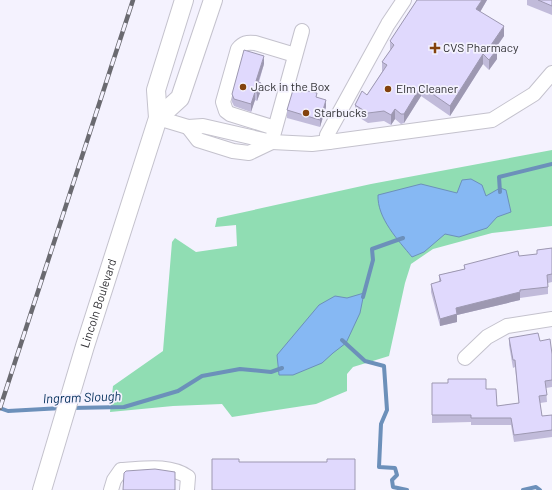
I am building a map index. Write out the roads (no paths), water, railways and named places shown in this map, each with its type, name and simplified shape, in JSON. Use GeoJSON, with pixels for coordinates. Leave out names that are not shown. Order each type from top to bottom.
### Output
{"type":"FeatureCollection","features":[{"type":"Feature","properties":{"kind":"main road","name":"Lincoln Boulevard"},"geometry":{"type":"LineString","coordinates":[[42,490],[85,346],[158,118],[156,90],[184,0]]}},
{"type":"Feature","properties":{"kind":"main road","name":"Lincoln Boulevard"},"geometry":{"type":"LineString","coordinates":[[158,118],[180,98],[213,0]]}},
{"type":"Feature","properties":{"kind":"street"},"geometry":{"type":"LineString","coordinates":[[329,142],[327,135],[388,24],[404,0]]}},
{"type":"Feature","properties":{"kind":"street"},"geometry":{"type":"LineString","coordinates":[[272,142],[274,128],[302,31]]}},
{"type":"Feature","properties":{"kind":"street"},"geometry":{"type":"LineString","coordinates":[[274,128],[230,114],[226,111],[222,102],[238,49],[241,46],[249,42],[295,54]]}},
{"type":"Feature","properties":{"kind":"street"},"geometry":{"type":"LineString","coordinates":[[158,118],[188,127],[198,140],[233,152],[249,153],[272,142],[312,144],[492,120],[534,94],[552,74]]}},
{"type":"Feature","properties":{"kind":"street"},"geometry":{"type":"LineString","coordinates":[[465,358],[487,337],[507,326],[552,319]]}},
{"type":"Feature","properties":{"kind":"street"},"geometry":{"type":"LineString","coordinates":[[111,490],[114,480],[121,470],[167,469],[178,471],[188,476],[187,490]]}},
{"type":"Feature","properties":{"kind":"water"},"geometry":{"type":"Polygon","coordinates":[[[471,179],[482,185],[486,196],[500,188],[506,190],[511,212],[497,217],[487,228],[459,237],[445,234],[424,252],[412,257],[389,228],[381,212],[378,195],[421,184],[457,193],[462,180],[471,179]]]}},
{"type":"Feature","properties":{"kind":"water"},"geometry":{"type":"Polygon","coordinates":[[[364,293],[360,313],[346,343],[322,363],[293,375],[279,375],[277,355],[319,305],[335,296],[347,298],[364,293]]]}},
{"type":"Feature","properties":{"kind":"waterway","name":"Ingram Slough"},"geometry":{"type":"LineString","coordinates":[[500,192],[499,177],[552,164]]}},
{"type":"Feature","properties":{"kind":"waterway","name":"Ingram Slough"},"geometry":{"type":"LineString","coordinates":[[363,297],[373,260],[372,249],[403,238]]}},
{"type":"Feature","properties":{"kind":"waterway","name":"Ingram Slough"},"geometry":{"type":"LineString","coordinates":[[342,340],[365,361],[384,366],[387,410],[381,424],[379,467],[395,468],[397,475],[392,480],[393,487],[407,490]]}},
{"type":"Feature","properties":{"kind":"waterway","name":"Ingram Slough"},"geometry":{"type":"LineString","coordinates":[[71,408],[124,407],[178,391],[202,376],[240,369],[271,372],[282,368]]}},
{"type":"Feature","properties":{"kind":"waterway","name":"Ingram Slough"},"geometry":{"type":"LineString","coordinates":[[0,408],[8,411],[62,408]]}},
{"type":"Feature","properties":{"kind":"waterway","name":"Ingram Slough"},"geometry":{"type":"LineString","coordinates":[[523,490],[536,487],[540,490]]}},
{"type":"Feature","properties":{"kind":"railway"},"geometry":{"type":"LineString","coordinates":[[0,408],[133,0]]}},
{"type":"Feature","properties":{"kind":"place","name":"CVS Pharmacy"},"geometry":{"type":"Point","coordinates":[435,48]}},
{"type":"Feature","properties":{"kind":"place","name":"Jack in the Box"},"geometry":{"type":"Point","coordinates":[243,87]}},
{"type":"Feature","properties":{"kind":"place","name":"Elm Cleaner"},"geometry":{"type":"Point","coordinates":[388,89]}},
{"type":"Feature","properties":{"kind":"place","name":"Starbucks"},"geometry":{"type":"Point","coordinates":[306,113]}}]}
